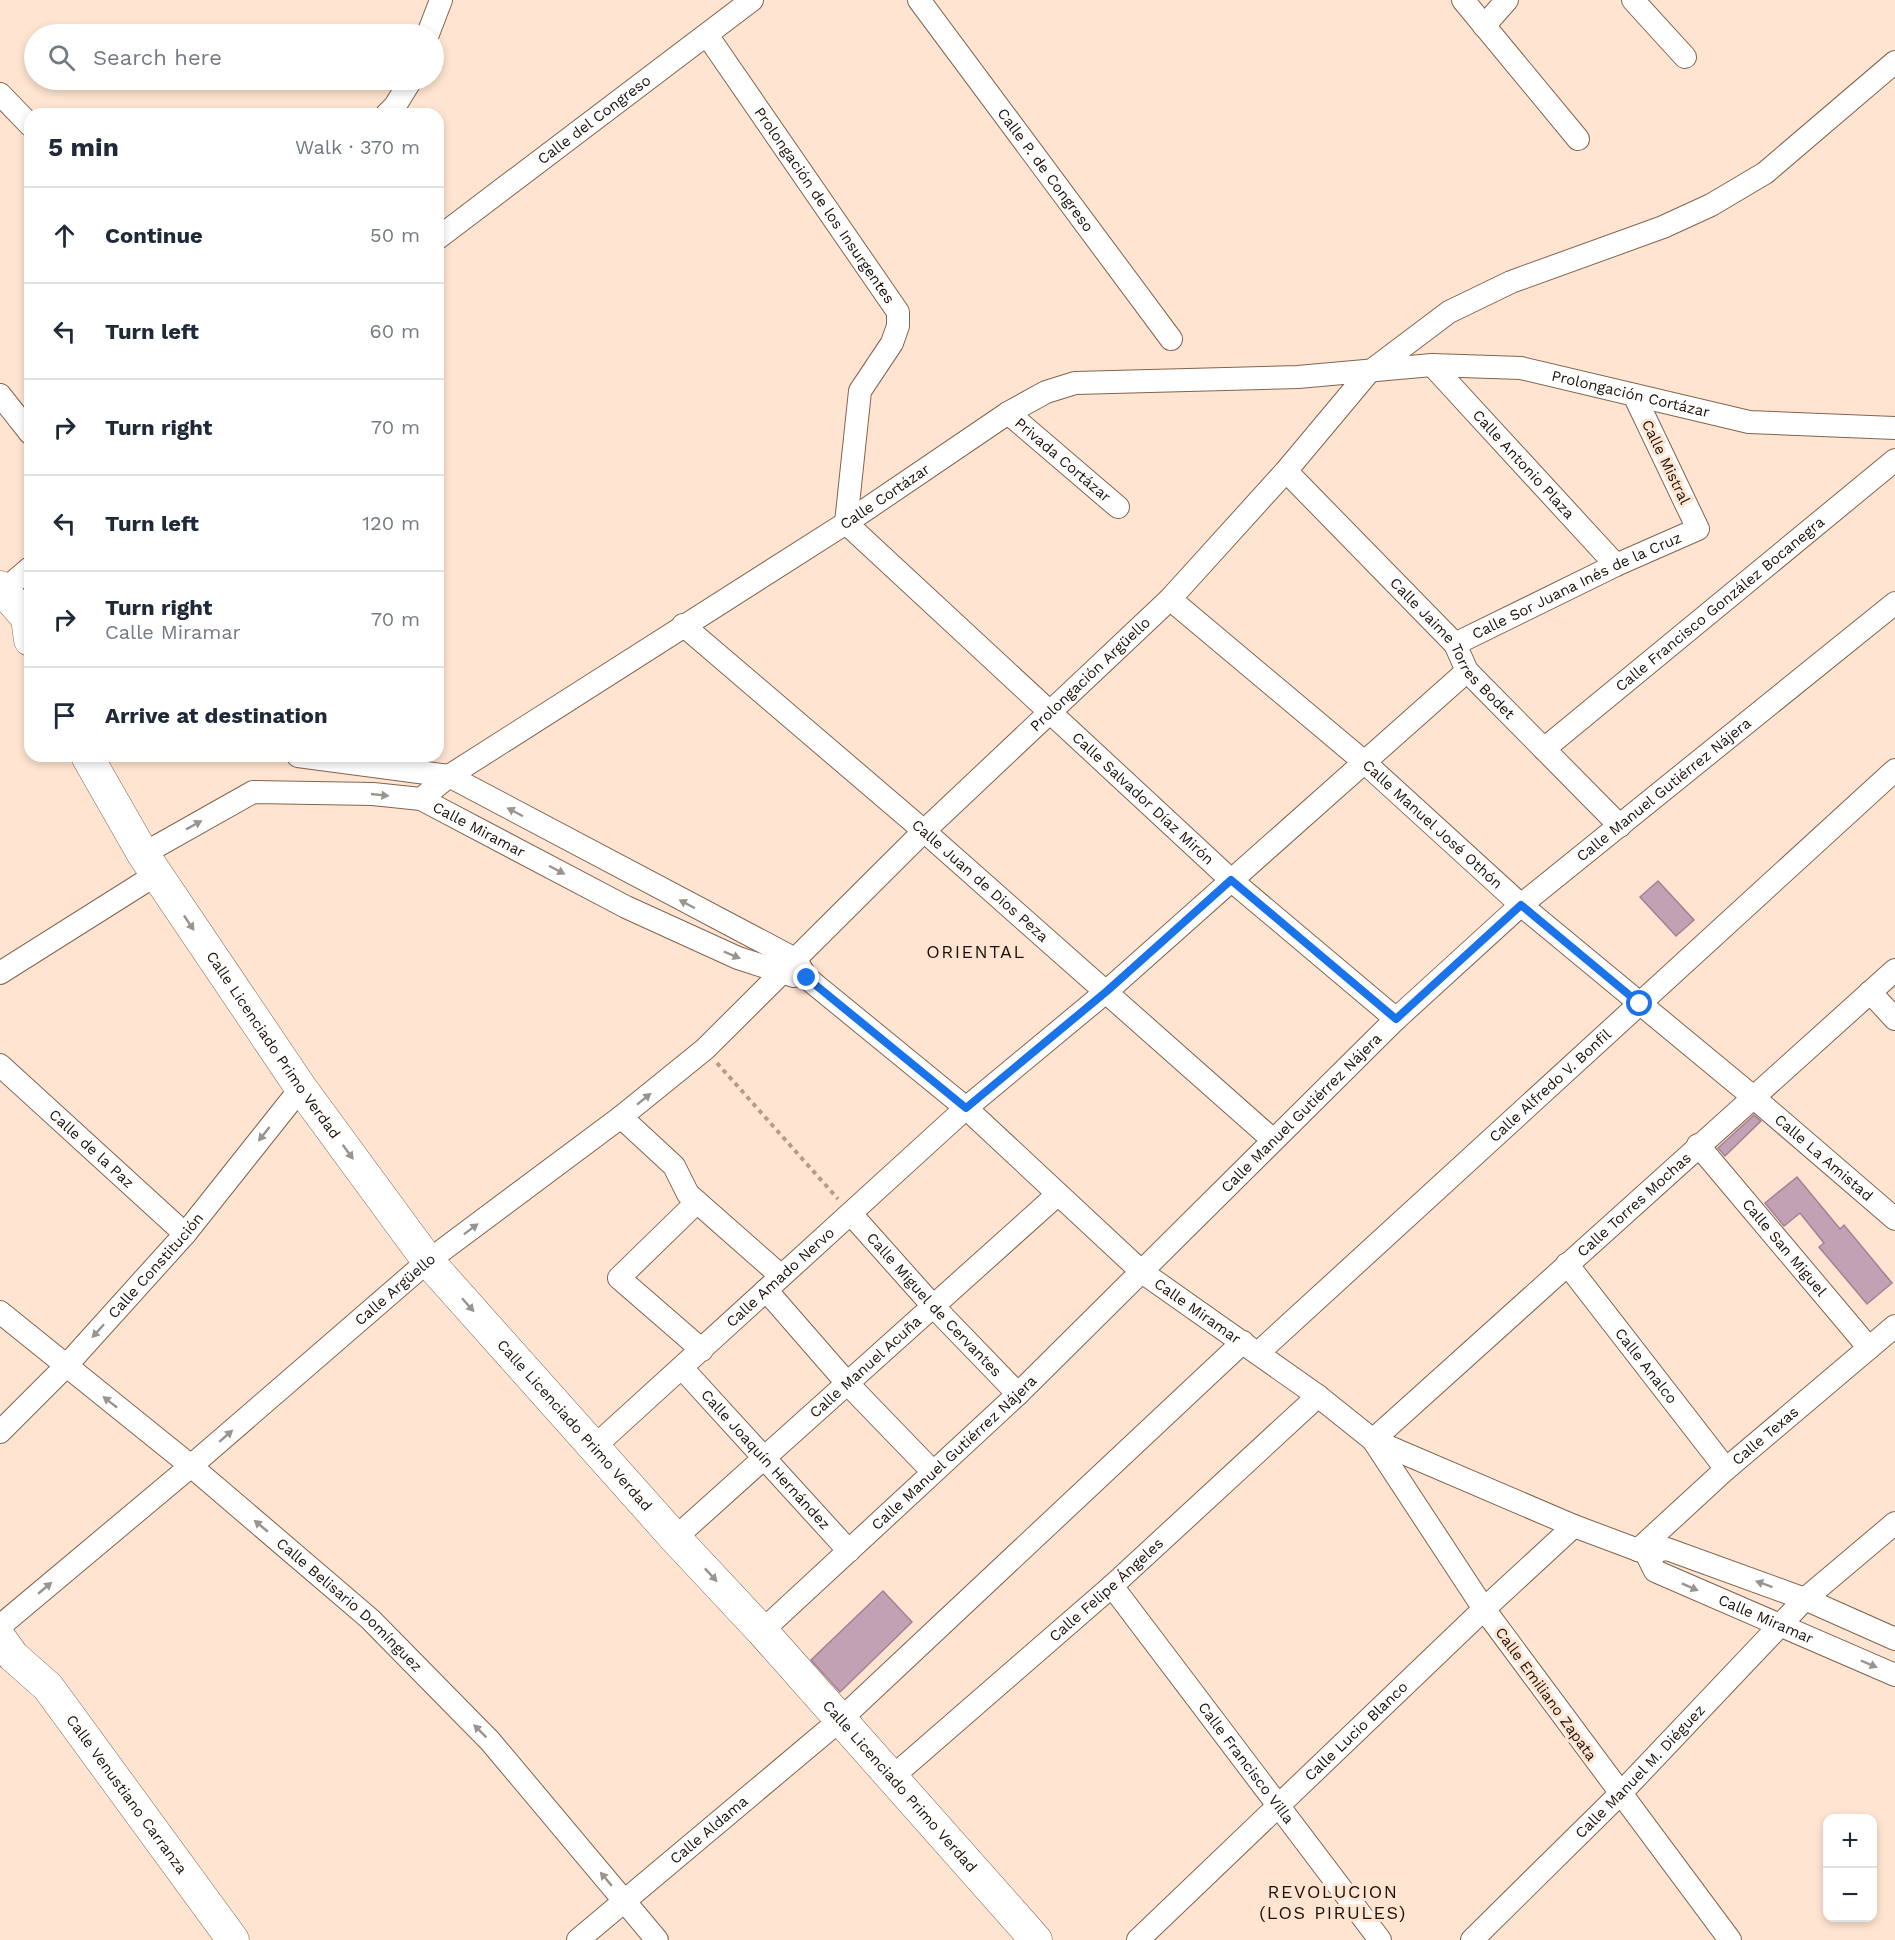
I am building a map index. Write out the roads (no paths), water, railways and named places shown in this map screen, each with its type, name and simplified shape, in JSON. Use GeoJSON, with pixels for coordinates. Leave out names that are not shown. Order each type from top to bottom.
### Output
{"type":"FeatureCollection","features":[{"type":"Feature","properties":{"kind":"street"},"geometry":{"type":"LineString","coordinates":[[432,24],[441,0]]}},
{"type":"Feature","properties":{"kind":"street","name":"Calle del Congreso"},"geometry":{"type":"LineString","coordinates":[[444,233],[752,0]]}},
{"type":"Feature","properties":{"kind":"street","name":"Calle P. de Congreso"},"geometry":{"type":"LineString","coordinates":[[919,0],[1171,339]]}},
{"type":"Feature","properties":{"kind":"street"},"geometry":{"type":"LineString","coordinates":[[1463,0],[1578,139]]}},
{"type":"Feature","properties":{"kind":"street"},"geometry":{"type":"LineString","coordinates":[[1484,26],[1507,0]]}},
{"type":"Feature","properties":{"kind":"street"},"geometry":{"type":"LineString","coordinates":[[1633,0],[1685,57]]}},
{"type":"Feature","properties":{"kind":"street","name":"Prolongación de los Insurgentes"},"geometry":{"type":"LineString","coordinates":[[707,35],[898,312],[898,326],[892,343],[860,391],[846,523]]}},
{"type":"Feature","properties":{"kind":"street","name":"Prolongación Argüello"},"geometry":{"type":"LineString","coordinates":[[794,970],[924,831],[1051,714],[1170,599],[1286,471],[1368,373],[1449,312],[1512,282],[1663,226],[1712,205],[1765,173],[1895,62]]}},
{"type":"Feature","properties":{"kind":"street"},"geometry":{"type":"LineString","coordinates":[[393,108],[405,90]]}},
{"type":"Feature","properties":{"kind":"street"},"geometry":{"type":"LineString","coordinates":[[0,93],[24,119]]}},
{"type":"Feature","properties":{"kind":"street","name":"Prolongación Cortázar"},"geometry":{"type":"LineString","coordinates":[[1368,373],[1432,365],[1521,368],[1749,422],[1895,429]]}},
{"type":"Feature","properties":{"kind":"street","name":"Calle Antonio Plaza"},"geometry":{"type":"LineString","coordinates":[[1432,365],[1616,565]]}},
{"type":"Feature","properties":{"kind":"street","name":"Calle Cortázar"},"geometry":{"type":"LineString","coordinates":[[421,799],[449,776],[682,625],[846,523],[1008,413],[1046,392],[1075,383],[1368,373]]}},
{"type":"Feature","properties":{"kind":"street"},"geometry":{"type":"LineString","coordinates":[[0,395],[24,425]]}},
{"type":"Feature","properties":{"kind":"street","name":"Calle Mistral"},"geometry":{"type":"LineString","coordinates":[[1634,395],[1698,529]]}},
{"type":"Feature","properties":{"kind":"street","name":"Privada Cortázar"},"geometry":{"type":"LineString","coordinates":[[1008,413],[1118,507]]}},
{"type":"Feature","properties":{"kind":"street","name":"Calle Francisco González Bocanegra"},"geometry":{"type":"LineString","coordinates":[[1544,749],[1895,460]]}},
{"type":"Feature","properties":{"kind":"street","name":"Calle Jaime Torres Bodet"},"geometry":{"type":"LineString","coordinates":[[1286,471],[1455,644],[1467,670],[1620,826]]}},
{"type":"Feature","properties":{"kind":"street","name":"Calle Salvador Díaz Mirón"},"geometry":{"type":"LineString","coordinates":[[846,523],[1231,880],[1396,1019]]}},
{"type":"Feature","properties":{"kind":"street","name":"Calle Sor Juana Inés de la Cruz"},"geometry":{"type":"LineString","coordinates":[[1455,644],[1616,565],[1698,529]]}},
{"type":"Feature","properties":{"kind":"street"},"geometry":{"type":"LineString","coordinates":[[24,572],[2,588],[24,614]]}},
{"type":"Feature","properties":{"kind":"street","name":"Calle Manuel José Othón"},"geometry":{"type":"LineString","coordinates":[[1170,599],[1363,761],[1521,905],[1752,1096]]}},
{"type":"Feature","properties":{"kind":"street","name":"Calle Manuel Gutiérrez Nájera"},"geometry":{"type":"LineString","coordinates":[[762,1631],[1018,1394],[1396,1019],[1521,905],[1895,603]]}},
{"type":"Feature","properties":{"kind":"street","name":"Calle Juan de Dios Peza"},"geometry":{"type":"LineString","coordinates":[[682,625],[924,831],[1107,991],[1272,1140]]}},
{"type":"Feature","properties":{"kind":"street"},"geometry":{"type":"LineString","coordinates":[[966,1108],[1107,991],[1467,670]]}},
{"type":"Feature","properties":{"kind":"street","name":"Calle Licenciado Primo Verdad"},"geometry":{"type":"LineString","coordinates":[[90,762],[150,864],[301,1088],[428,1260],[1036,1940]]}},
{"type":"Feature","properties":{"kind":"street"},"geometry":{"type":"LineString","coordinates":[[343,762],[449,776]]}},
{"type":"Feature","properties":{"kind":"street","name":"Calle Alfredo V. Bonfil"},"geometry":{"type":"LineString","coordinates":[[1251,1347],[1640,1004],[1895,770]]}},
{"type":"Feature","properties":{"kind":"street","name":"Calle Miramar"},"geometry":{"type":"LineString","coordinates":[[449,776],[794,970],[966,1108],[1142,1272],[1251,1347],[1373,1440],[1574,1526],[1642,1552],[1667,1549],[1805,1599],[1895,1639]]}},
{"type":"Feature","properties":{"kind":"street","name":"Calle Miramar"},"geometry":{"type":"LineString","coordinates":[[5,963],[253,792],[373,794],[421,799],[626,908],[738,958],[794,970]]}},
{"type":"Feature","properties":{"kind":"street","name":"Calle Argüello"},"geometry":{"type":"LineString","coordinates":[[0,1626],[191,1466],[428,1260],[621,1117],[705,1049],[794,970]]}},
{"type":"Feature","properties":{"kind":"street","name":"Calle Torres Mochas"},"geometry":{"type":"LineString","coordinates":[[1373,1440],[1752,1096],[1895,970]]}},
{"type":"Feature","properties":{"kind":"street"},"geometry":{"type":"LineString","coordinates":[[1870,992],[1895,1018]]}},
{"type":"Feature","properties":{"kind":"street","name":"Calle de la Paz"},"geometry":{"type":"LineString","coordinates":[[0,1065],[185,1234]]}},
{"type":"Feature","properties":{"kind":"street","name":"Calle Constitución"},"geometry":{"type":"LineString","coordinates":[[0,1432],[65,1367],[185,1234],[301,1088]]}},
{"type":"Feature","properties":{"kind":"street","name":"Calle La Amistad"},"geometry":{"type":"LineString","coordinates":[[1752,1096],[1895,1219]]}},
{"type":"Feature","properties":{"kind":"street","name":"Calle Amado Nervo"},"geometry":{"type":"LineString","coordinates":[[594,1447],[966,1108]]}},
{"type":"Feature","properties":{"kind":"street"},"geometry":{"type":"LineString","coordinates":[[621,1117],[674,1166],[688,1194],[773,1283],[847,1383],[933,1472]]}},
{"type":"Feature","properties":{"kind":"street","name":"Calle San Miguel"},"geometry":{"type":"LineString","coordinates":[[1698,1145],[1869,1348]]}},
{"type":"Feature","properties":{"kind":"street","name":"Calle Manuel Acuña"},"geometry":{"type":"LineString","coordinates":[[675,1538],[1057,1195]]}},
{"type":"Feature","properties":{"kind":"street"},"geometry":{"type":"LineString","coordinates":[[697,1202],[619,1278],[702,1350]]}},
{"type":"Feature","properties":{"kind":"street","name":"Calle Miguel de Cervantes"},"geometry":{"type":"LineString","coordinates":[[851,1214],[933,1306],[1018,1394]]}},
{"type":"Feature","properties":{"kind":"street","name":"Calle Analco"},"geometry":{"type":"LineString","coordinates":[[1567,1264],[1726,1469]]}},
{"type":"Feature","properties":{"kind":"street","name":"Calle Belisario Domínguez"},"geometry":{"type":"LineString","coordinates":[[0,1312],[65,1367],[191,1466],[370,1619],[490,1741],[657,1940]]}},
{"type":"Feature","properties":{"kind":"street","name":"Calle Texas"},"geometry":{"type":"LineString","coordinates":[[1642,1552],[1726,1469],[1895,1326]]}},
{"type":"Feature","properties":{"kind":"street"},"geometry":{"type":"LineString","coordinates":[[840,1720],[1251,1347]]}},
{"type":"Feature","properties":{"kind":"street","name":"Calle Joaquín Hernández"},"geometry":{"type":"LineString","coordinates":[[682,1368],[849,1551]]}},
{"type":"Feature","properties":{"kind":"street","name":"Calle Felipe Ángeles"},"geometry":{"type":"LineString","coordinates":[[891,1778],[1112,1586],[1318,1396]]}},
{"type":"Feature","properties":{"kind":"street","name":"Calle Emiliano Zapata"},"geometry":{"type":"LineString","coordinates":[[1373,1440],[1484,1609],[1730,1940]]}},
{"type":"Feature","properties":{"kind":"street","name":"Calle Manuel M. Diéguez"},"geometry":{"type":"LineString","coordinates":[[1472,1940],[1620,1794],[1781,1628],[1805,1599],[1895,1523]]}},
{"type":"Feature","properties":{"kind":"street","name":"Calle Lucio Blanco"},"geometry":{"type":"LineString","coordinates":[[1138,1940],[1574,1526]]}},
{"type":"Feature","properties":{"kind":"street","name":"Calle Miramar"},"geometry":{"type":"LineString","coordinates":[[1642,1552],[1655,1571],[1781,1628],[1895,1675]]}},
{"type":"Feature","properties":{"kind":"street","name":"Calle Francisco Villa"},"geometry":{"type":"LineString","coordinates":[[1112,1586],[1380,1940]]}},
{"type":"Feature","properties":{"kind":"street","name":"Calle Venustiano Carranza"},"geometry":{"type":"LineString","coordinates":[[4,1654],[48,1687],[232,1940]]}},
{"type":"Feature","properties":{"kind":"street","name":"Calle Aldama"},"geometry":{"type":"LineString","coordinates":[[579,1940],[840,1720]]}},
{"type":"Feature","properties":{"kind":"district","name":"ORIENTAL"},"geometry":{"type":"Point","coordinates":[976,951]}},
{"type":"Feature","properties":{"kind":"district","name":"REVOLUCION (LOS PIRULES)"},"geometry":{"type":"Point","coordinates":[1333,1901]}}]}
